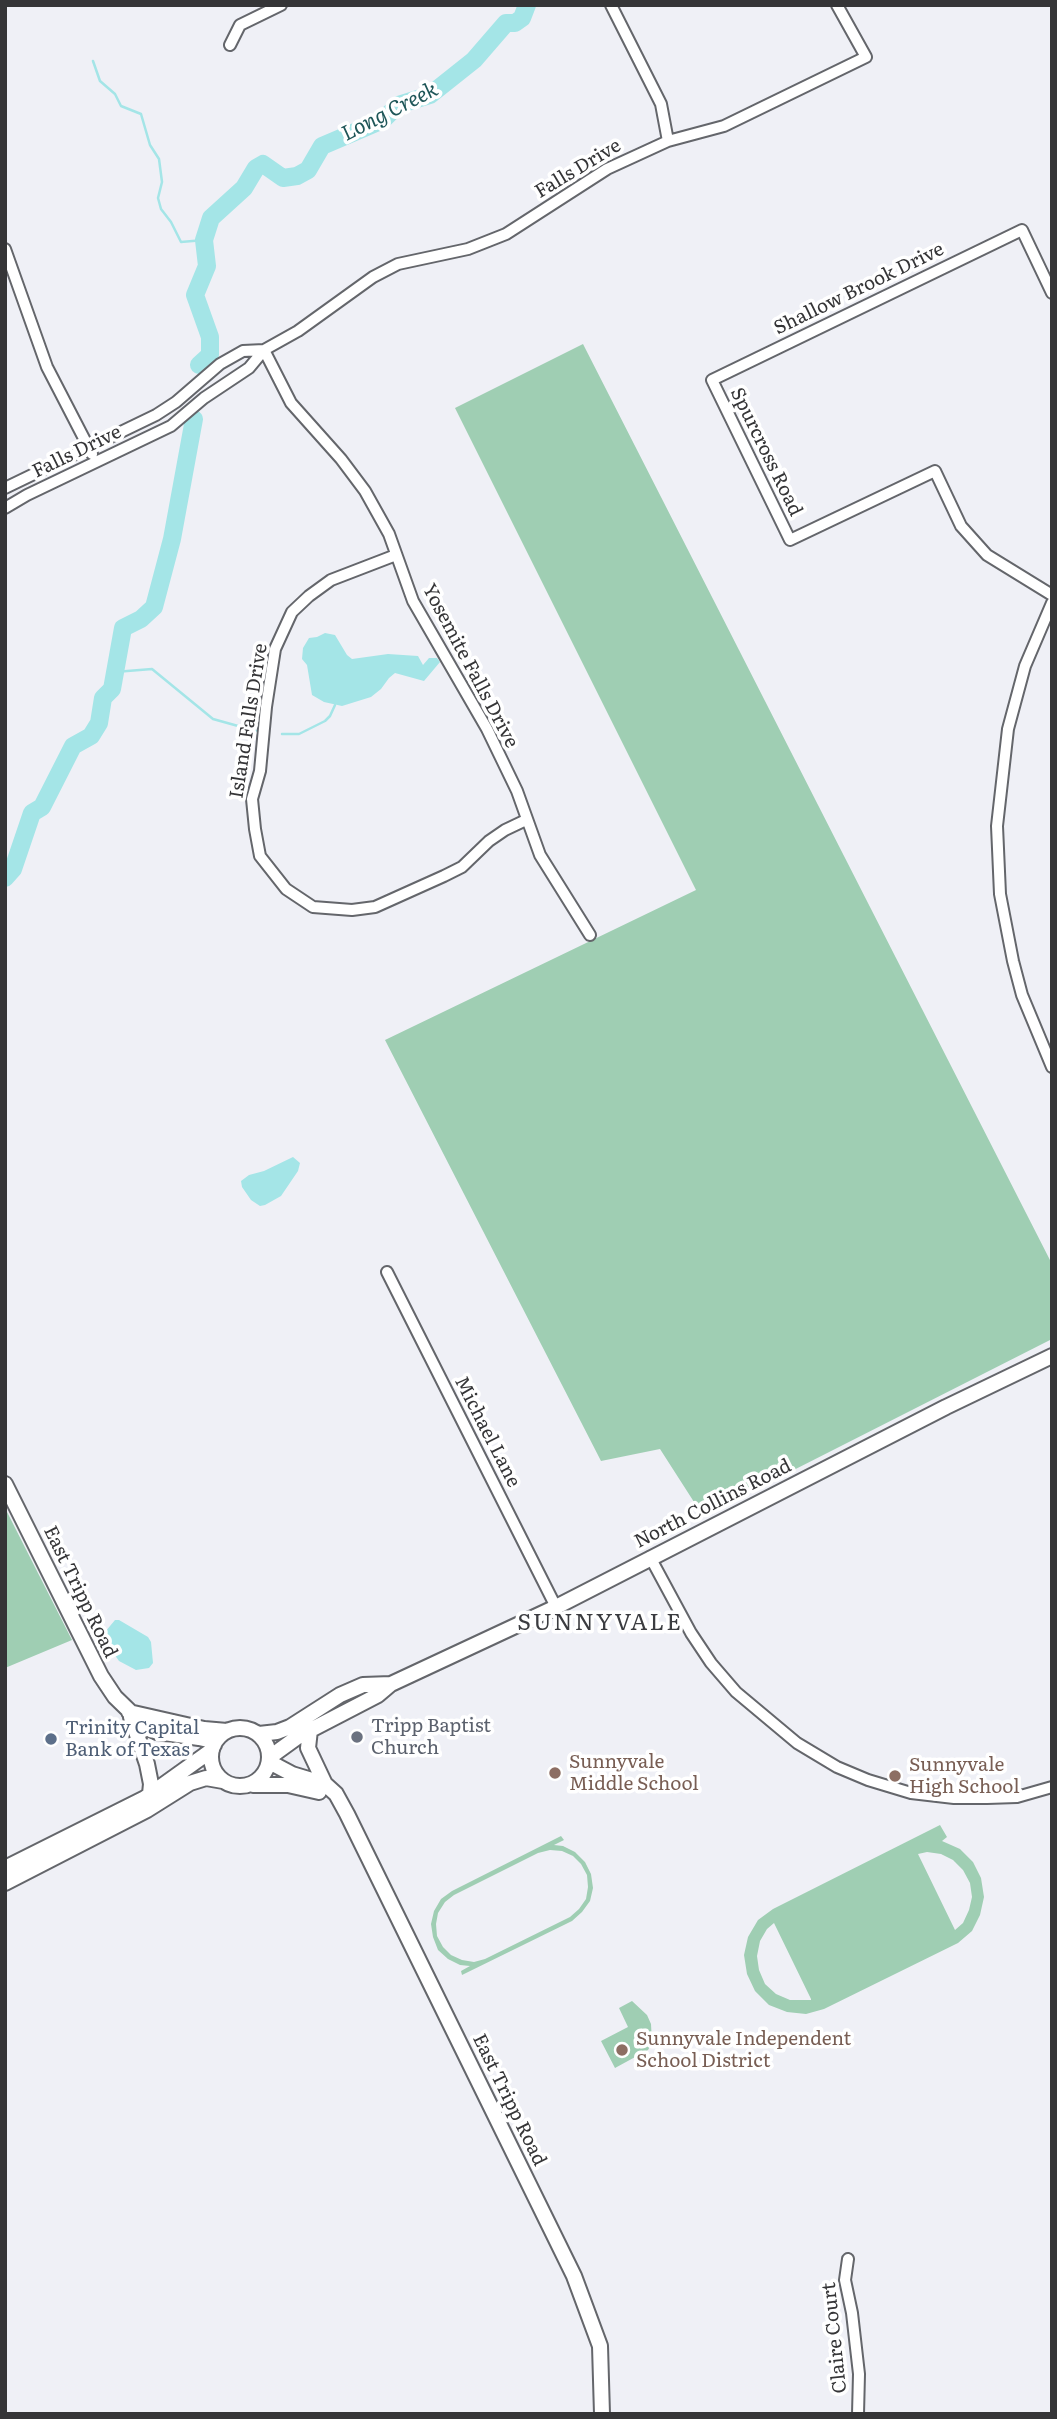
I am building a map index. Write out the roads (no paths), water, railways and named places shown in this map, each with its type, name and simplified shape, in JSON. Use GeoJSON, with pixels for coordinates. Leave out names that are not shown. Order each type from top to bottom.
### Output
{"type":"FeatureCollection","features":[{"type":"Feature","properties":{"kind":"street"},"geometry":{"type":"LineString","coordinates":[[230,45],[240,25],[281,5]]}},
{"type":"Feature","properties":{"kind":"street"},"geometry":{"type":"LineString","coordinates":[[611,5],[661,104],[668,141]]}},
{"type":"Feature","properties":{"kind":"street","name":"Falls Drive"},"geometry":{"type":"LineString","coordinates":[[5,508],[171,426],[204,398],[249,368],[264,350],[298,331],[373,277],[398,264],[468,249],[506,234],[607,169],[668,141],[724,126],[866,57],[837,5]]}},
{"type":"Feature","properties":{"kind":"street","name":"Shallow Brook Drive"},"geometry":{"type":"LineString","coordinates":[[712,380],[1022,230],[1052,293]]}},
{"type":"Feature","properties":{"kind":"street"},"geometry":{"type":"LineString","coordinates":[[5,248],[47,367],[96,463]]}},
{"type":"Feature","properties":{"kind":"street","name":"Falls Drive"},"geometry":{"type":"LineString","coordinates":[[5,488],[156,415],[176,402],[220,364],[243,351],[264,350]]}},
{"type":"Feature","properties":{"kind":"street","name":"Yosemite Falls Drive"},"geometry":{"type":"LineString","coordinates":[[264,350],[291,403],[341,459],[365,491],[389,534],[413,601],[487,729],[517,791],[540,855],[590,935]]}},
{"type":"Feature","properties":{"kind":"street","name":"Spurcross Road"},"geometry":{"type":"LineString","coordinates":[[712,380],[790,540],[934,471],[961,526],[987,555],[1052,595]]}},
{"type":"Feature","properties":{"kind":"street","name":"Island Falls Drive"},"geometry":{"type":"LineString","coordinates":[[396,555],[331,580],[309,596],[292,612],[275,649],[260,771],[252,799],[260,856],[286,889],[313,907],[352,910],[375,906],[444,876],[461,867],[489,841],[526,820]]}},
{"type":"Feature","properties":{"kind":"street"},"geometry":{"type":"LineString","coordinates":[[1052,603],[1025,666],[1008,729],[997,826],[1000,894],[1013,961],[1022,995],[1052,1067]]}},
{"type":"Feature","properties":{"kind":"street","name":"Michael Lane"},"geometry":{"type":"LineString","coordinates":[[387,1272],[556,1606]]}},
{"type":"Feature","properties":{"kind":"street","name":"North Collins Road"},"geometry":{"type":"LineString","coordinates":[[270,1758],[310,1730],[378,1695],[391,1684],[556,1606],[1052,1356]]}},
{"type":"Feature","properties":{"kind":"street","name":"East Tripp Road"},"geometry":{"type":"LineString","coordinates":[[5,1484],[101,1676],[115,1697],[145,1727],[157,1732],[208,1740],[213,1747]]}},
{"type":"Feature","properties":{"kind":"street"},"geometry":{"type":"LineString","coordinates":[[650,1557],[691,1633],[736,1692],[797,1744],[868,1780],[912,1793],[954,1798],[1017,1797],[1052,1787]]}},
{"type":"Feature","properties":{"kind":"street","name":"North Collins Road"},"geometry":{"type":"LineString","coordinates":[[259,1734],[290,1727],[340,1695],[363,1685],[391,1684]]}},
{"type":"Feature","properties":{"kind":"street"},"geometry":{"type":"LineString","coordinates":[[5,1868],[147,1810],[190,1783],[206,1779],[241,1786],[250,1785],[264,1774],[270,1758],[269,1748],[259,1734],[243,1727],[227,1731],[204,1729],[129,1712]]}},
{"type":"Feature","properties":{"kind":"street"},"geometry":{"type":"LineString","coordinates":[[129,1712],[146,1763],[151,1784],[150,1794]]}},
{"type":"Feature","properties":{"kind":"street","name":"East Tripp Road"},"geometry":{"type":"LineString","coordinates":[[310,1730],[309,1748],[325,1784],[336,1794],[347,1814],[573,2276],[600,2346],[602,2414]]}},
{"type":"Feature","properties":{"kind":"street"},"geometry":{"type":"LineString","coordinates":[[5,1883],[150,1794],[213,1747],[227,1731]]}},
{"type":"Feature","properties":{"kind":"street"},"geometry":{"type":"LineString","coordinates":[[213,1747],[213,1766],[223,1781]]}},
{"type":"Feature","properties":{"kind":"street"},"geometry":{"type":"LineString","coordinates":[[270,1758],[275,1765],[292,1774],[325,1784]]}},
{"type":"Feature","properties":{"kind":"street","name":"East Tripp Road"},"geometry":{"type":"LineString","coordinates":[[250,1785],[276,1783],[305,1788],[331,1798],[347,1814]]}},
{"type":"Feature","properties":{"kind":"street","name":"Claire Court"},"geometry":{"type":"LineString","coordinates":[[848,2259],[845,2280],[858,2361],[858,2414]]}},
{"type":"Feature","properties":{"kind":"water"},"geometry":{"type":"Polygon","coordinates":[[[325,633],[335,635],[352,659],[388,654],[418,656],[423,665],[429,658],[437,658],[440,662],[424,681],[395,673],[371,697],[342,706],[324,702],[312,695],[307,665],[302,659],[303,648],[309,638],[325,633]]]}},
{"type":"Feature","properties":{"kind":"water"},"geometry":{"type":"Polygon","coordinates":[[[293,1157],[300,1163],[298,1171],[281,1196],[260,1206],[251,1200],[241,1181],[293,1157]]]}},
{"type":"Feature","properties":{"kind":"water"},"geometry":{"type":"Polygon","coordinates":[[[115,1620],[148,1637],[153,1663],[149,1668],[136,1670],[119,1661],[105,1632],[115,1620]]]}},
{"type":"Feature","properties":{"kind":"waterway","name":"Long Creek"},"geometry":{"type":"LineString","coordinates":[[199,365],[210,355],[210,337],[195,295],[207,266],[204,240],[211,218],[244,188],[256,168],[263,164],[283,178],[297,176],[308,170],[322,146],[383,120],[398,105],[430,95],[474,60],[506,23],[515,23],[522,18],[527,5]]}},
{"type":"Feature","properties":{"kind":"waterway"},"geometry":{"type":"LineString","coordinates":[[93,61],[100,81],[115,94],[121,106],[141,114],[150,145],[159,159],[162,182],[158,198],[161,209],[181,242],[204,240]]}},
{"type":"Feature","properties":{"kind":"waterway","name":"Long Creek"},"geometry":{"type":"LineString","coordinates":[[5,878],[13,869],[32,813],[42,807],[73,746],[91,736],[99,723],[103,698],[112,689],[123,628],[141,619],[154,607],[172,539],[194,419]]}},
{"type":"Feature","properties":{"kind":"waterway"},"geometry":{"type":"LineString","coordinates":[[115,672],[152,669],[213,719],[256,731]]}},
{"type":"Feature","properties":{"kind":"waterway"},"geometry":{"type":"LineString","coordinates":[[282,734],[299,734],[325,721],[335,705]]}},
{"type":"Feature","properties":{"kind":"place","name":"Tripp Baptist Church"},"geometry":{"type":"Point","coordinates":[357,1737]}},
{"type":"Feature","properties":{"kind":"place","name":"Trinity Capital Bank of Texas"},"geometry":{"type":"Point","coordinates":[51,1739]}},
{"type":"Feature","properties":{"kind":"place","name":"Sunnyvale Middle School"},"geometry":{"type":"Point","coordinates":[555,1773]}},
{"type":"Feature","properties":{"kind":"place","name":"Sunnyvale High School"},"geometry":{"type":"Point","coordinates":[895,1776]}},
{"type":"Feature","properties":{"kind":"place","name":"Sunnyvale Independent School District"},"geometry":{"type":"Point","coordinates":[622,2050]}},
{"type":"Feature","properties":{"kind":"district","name":"SUNNYVALE"},"geometry":{"type":"Point","coordinates":[600,1623]}}]}
